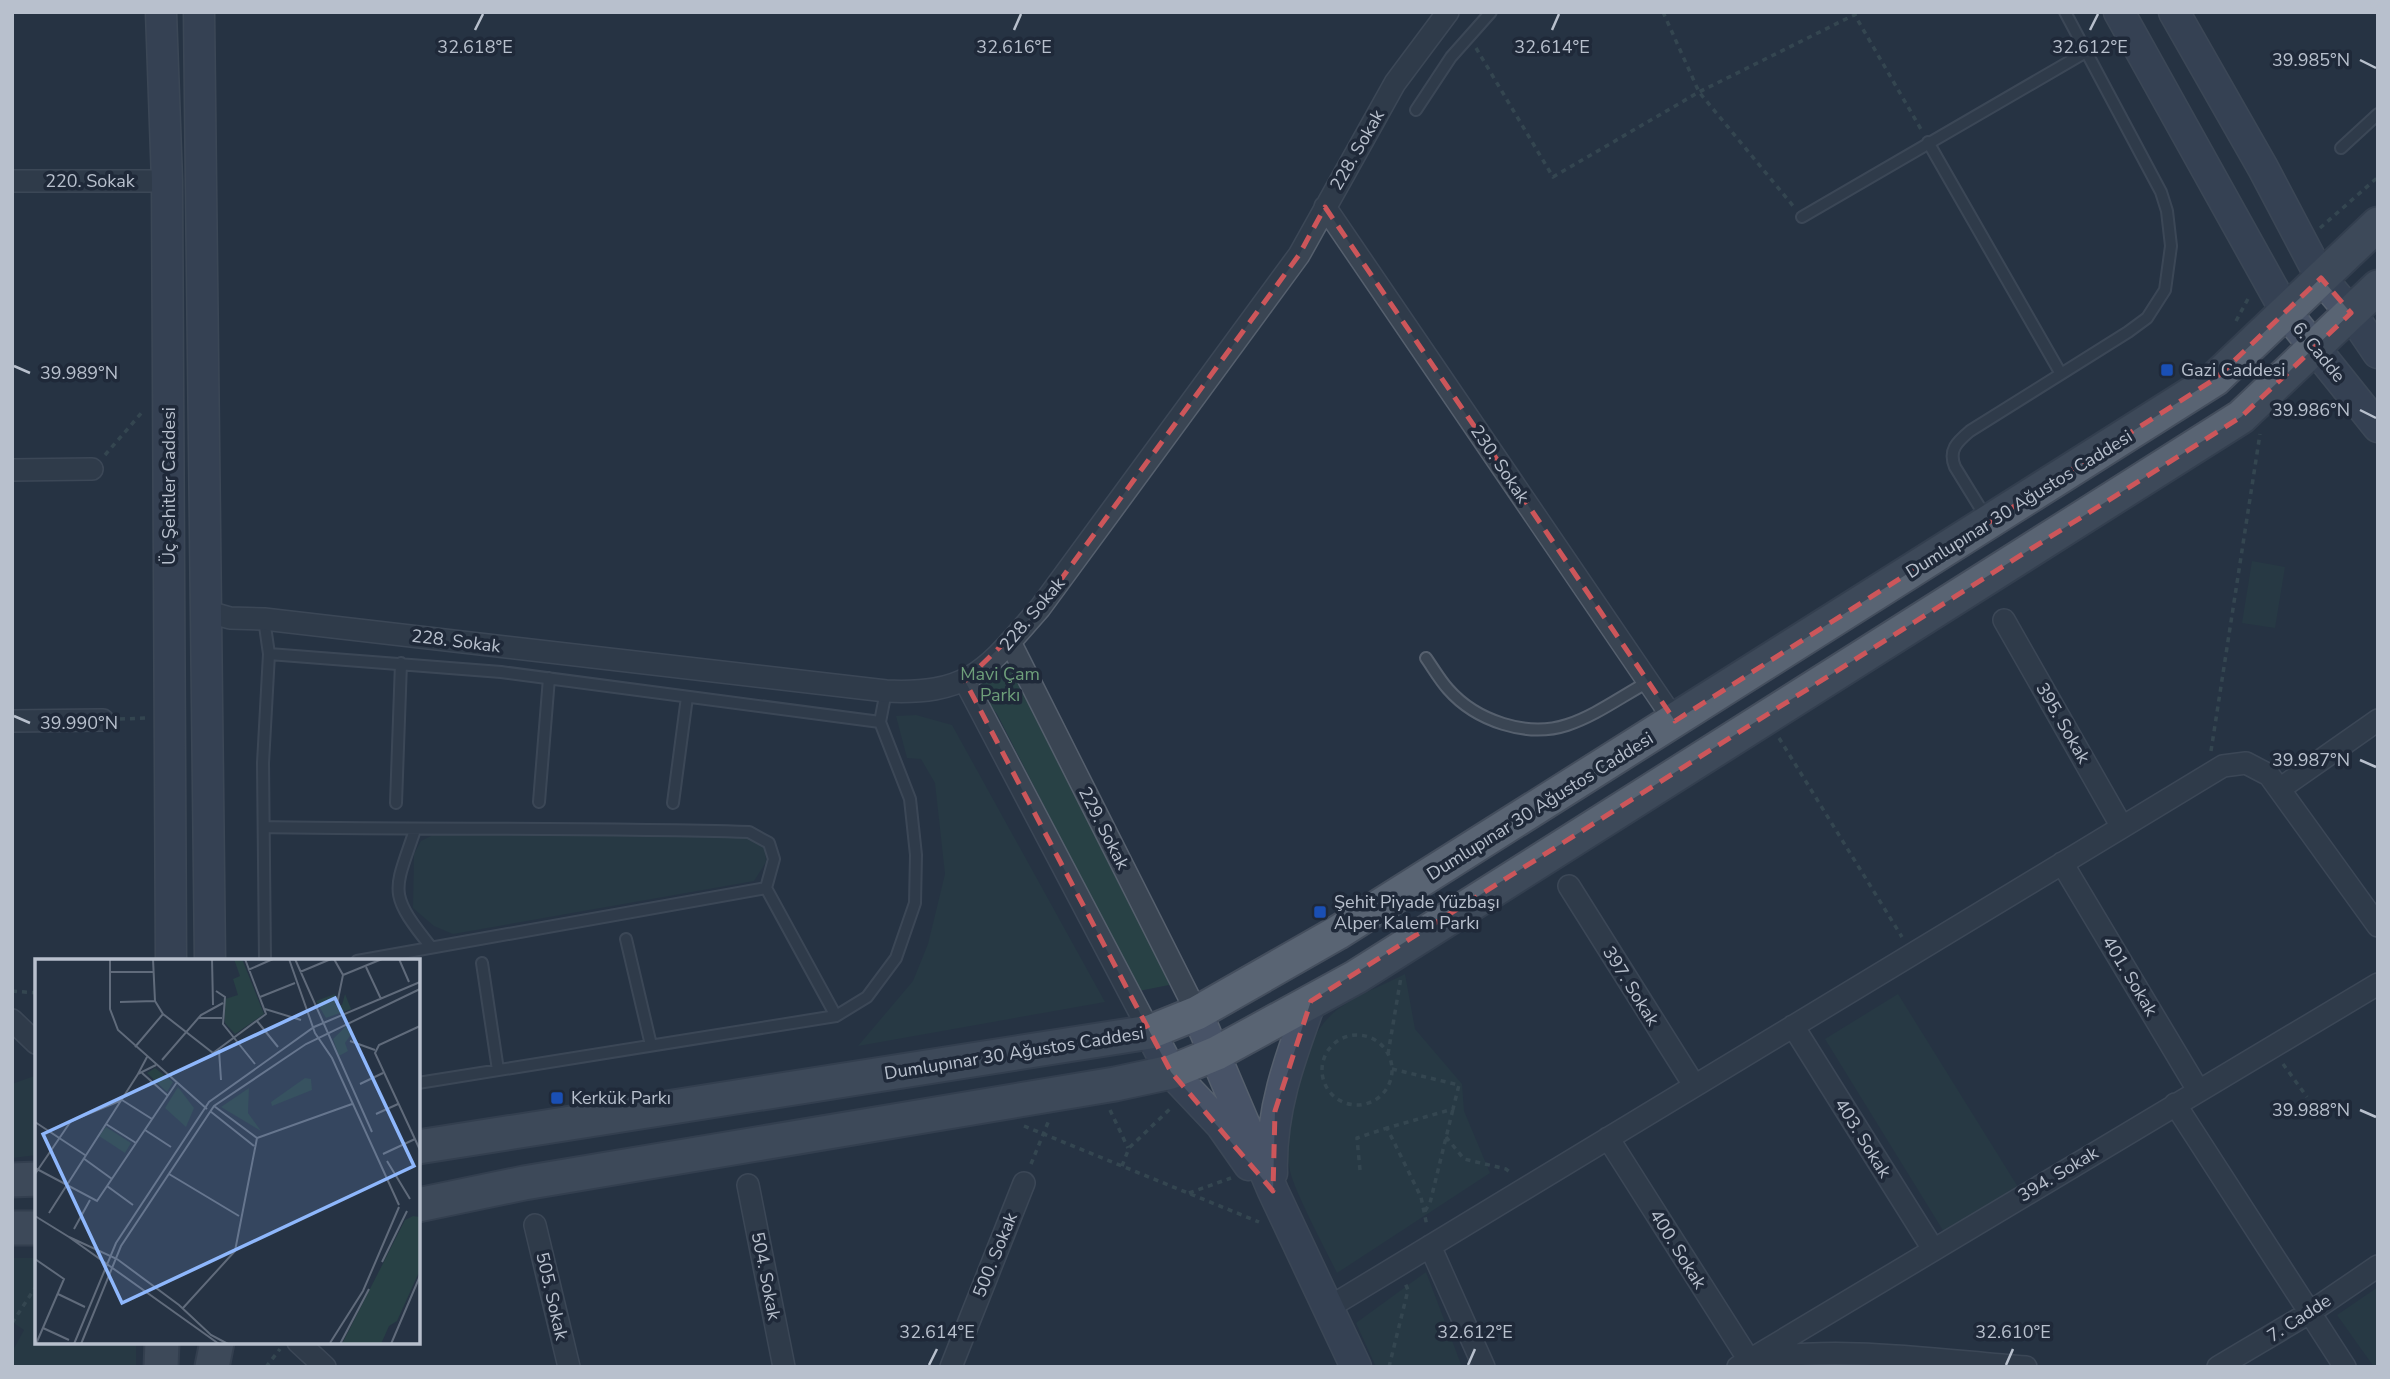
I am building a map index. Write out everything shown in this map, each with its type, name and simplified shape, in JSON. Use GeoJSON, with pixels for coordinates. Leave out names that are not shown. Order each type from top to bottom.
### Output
{"type":"FeatureCollection","features":[{"type":"Feature","properties":{"kind":"main road","name":"Üç Şehitler Caddesi"},"geometry":{"type":"LineString","coordinates":[[161,12],[167,181],[171,959]]}},
{"type":"Feature","properties":{"kind":"main road","name":"Üç Şehitler Caddesi"},"geometry":{"type":"LineString","coordinates":[[199,12],[209,612],[210,959]]}},
{"type":"Feature","properties":{"kind":"main road"},"geometry":{"type":"LineString","coordinates":[[2119,12],[2286,312]]}},
{"type":"Feature","properties":{"kind":"main road"},"geometry":{"type":"LineString","coordinates":[[2174,12],[2263,168],[2321,278],[2351,313],[2378,353]]}},
{"type":"Feature","properties":{"kind":"main road","name":"Dumlupınar 30 Ağustos Caddesi"},"geometry":{"type":"LineString","coordinates":[[420,1147],[1150,1032],[1197,1013],[1291,961],[2215,379],[2378,224]]}},
{"type":"Feature","properties":{"kind":"main road"},"geometry":{"type":"LineString","coordinates":[[420,1205],[524,1182],[1099,1087],[1171,1072],[1217,1053],[1391,955],[2241,418],[2378,287]]}},
{"type":"Feature","properties":{"kind":"main road","name":"6. Cadde"},"geometry":{"type":"LineString","coordinates":[[2286,312],[2316,346],[2378,427]]}},
{"type":"Feature","properties":{"kind":"main road"},"geometry":{"type":"LineString","coordinates":[[1263,1180],[1284,1076],[1311,1001]]}},
{"type":"Feature","properties":{"kind":"main road"},"geometry":{"type":"LineString","coordinates":[[1197,1013],[1217,1053],[1263,1180]]}},
{"type":"Feature","properties":{"kind":"main road"},"geometry":{"type":"LineString","coordinates":[[1150,1032],[1171,1072],[1221,1125],[1263,1180],[1294,1235],[1356,1367]]}},
{"type":"Feature","properties":{"kind":"main road"},"geometry":{"type":"LineString","coordinates":[[12,1180],[35,1179]]}},
{"type":"Feature","properties":{"kind":"main road"},"geometry":{"type":"LineString","coordinates":[[12,1228],[35,1228]]}},
{"type":"Feature","properties":{"kind":"main road"},"geometry":{"type":"LineString","coordinates":[[161,1367],[162,1344]]}},
{"type":"Feature","properties":{"kind":"main road"},"geometry":{"type":"LineString","coordinates":[[212,1367],[217,1344]]}},
{"type":"Feature","properties":{"kind":"street","name":"228. Sokak"},"geometry":{"type":"LineString","coordinates":[[209,612],[230,618],[264,619],[886,691],[937,691],[965,681],[1010,642],[1040,608],[1299,255],[1395,83],[1448,12]]}},
{"type":"Feature","properties":{"kind":"street","name":"220. Sokak"},"geometry":{"type":"LineString","coordinates":[[12,181],[167,181]]}},
{"type":"Feature","properties":{"kind":"street","name":"230. Sokak"},"geometry":{"type":"LineString","coordinates":[[1325,206],[1675,721]]}},
{"type":"Feature","properties":{"kind":"street"},"geometry":{"type":"LineString","coordinates":[[12,470],[92,469]]}},
{"type":"Feature","properties":{"kind":"street","name":"395. Sokak"},"geometry":{"type":"LineString","coordinates":[[2004,620],[2122,827]]}},
{"type":"Feature","properties":{"kind":"street","name":"229. Sokak"},"geometry":{"type":"LineString","coordinates":[[1010,642],[1197,1013]]}},
{"type":"Feature","properties":{"kind":"street"},"geometry":{"type":"LineString","coordinates":[[965,681],[1150,1032]]}},
{"type":"Feature","properties":{"kind":"street"},"geometry":{"type":"LineString","coordinates":[[12,721],[103,720]]}},
{"type":"Feature","properties":{"kind":"street"},"geometry":{"type":"LineString","coordinates":[[2281,788],[2378,720]]}},
{"type":"Feature","properties":{"kind":"street"},"geometry":{"type":"LineString","coordinates":[[1328,1308],[2223,766],[2246,763],[2269,775],[2281,788],[2378,926]]}},
{"type":"Feature","properties":{"kind":"street","name":"401. Sokak"},"geometry":{"type":"LineString","coordinates":[[2063,863],[2198,1090]]}},
{"type":"Feature","properties":{"kind":"street","name":"397. Sokak"},"geometry":{"type":"LineString","coordinates":[[1569,886],[1694,1085]]}},
{"type":"Feature","properties":{"kind":"street","name":"394. Sokak"},"geometry":{"type":"LineString","coordinates":[[1744,1363],[2378,984]]}},
{"type":"Feature","properties":{"kind":"street"},"geometry":{"type":"LineString","coordinates":[[12,1020],[35,1042]]}},
{"type":"Feature","properties":{"kind":"street","name":"403. Sokak"},"geometry":{"type":"LineString","coordinates":[[1793,1026],[1933,1249]]}},
{"type":"Feature","properties":{"kind":"street"},"geometry":{"type":"LineString","coordinates":[[2175,1104],[2345,1367]]}},
{"type":"Feature","properties":{"kind":"street","name":"400. Sokak"},"geometry":{"type":"LineString","coordinates":[[1608,1138],[1744,1363]]}},
{"type":"Feature","properties":{"kind":"street","name":"500. Sokak"},"geometry":{"type":"LineString","coordinates":[[951,1367],[1024,1183]]}},
{"type":"Feature","properties":{"kind":"street","name":"504. Sokak"},"geometry":{"type":"LineString","coordinates":[[748,1185],[784,1367]]}},
{"type":"Feature","properties":{"kind":"street","name":"505. Sokak"},"geometry":{"type":"LineString","coordinates":[[535,1225],[569,1367]]}},
{"type":"Feature","properties":{"kind":"street"},"geometry":{"type":"LineString","coordinates":[[1430,1246],[1484,1367]]}},
{"type":"Feature","properties":{"kind":"street","name":"7. Cadde"},"geometry":{"type":"LineString","coordinates":[[2218,1367],[2309,1313],[2378,1266]]}},
{"type":"Feature","properties":{"kind":"street"},"geometry":{"type":"LineString","coordinates":[[300,1344],[326,1367]]}},
{"type":"Feature","properties":{"kind":"street"},"geometry":{"type":"LineString","coordinates":[[1744,1363],[1784,1354],[1839,1352],[2026,1367]]}},
{"type":"Feature","properties":{"kind":"lane"},"geometry":{"type":"LineString","coordinates":[[1416,110],[1468,35],[1491,12]]}},
{"type":"Feature","properties":{"kind":"lane"},"geometry":{"type":"LineString","coordinates":[[1990,523],[1955,467],[1952,458],[1955,444],[1970,431],[2147,317],[2165,290],[2171,246],[2169,220],[2161,192],[2065,12]]}},
{"type":"Feature","properties":{"kind":"lane"},"geometry":{"type":"LineString","coordinates":[[1802,217],[2086,52]]}},
{"type":"Feature","properties":{"kind":"lane"},"geometry":{"type":"LineString","coordinates":[[2341,148],[2378,114]]}},
{"type":"Feature","properties":{"kind":"lane"},"geometry":{"type":"LineString","coordinates":[[1928,142],[2060,374]]}},
{"type":"Feature","properties":{"kind":"lane"},"geometry":{"type":"LineString","coordinates":[[264,619],[269,654],[264,827],[265,959]]}},
{"type":"Feature","properties":{"kind":"lane"},"geometry":{"type":"LineString","coordinates":[[269,654],[401,663],[549,678],[880,722]]}},
{"type":"Feature","properties":{"kind":"lane"},"geometry":{"type":"LineString","coordinates":[[1426,658],[1449,691],[1480,714],[1503,725],[1542,731],[1569,724],[1648,682]]}},
{"type":"Feature","properties":{"kind":"lane"},"geometry":{"type":"LineString","coordinates":[[397,803],[401,663]]}},
{"type":"Feature","properties":{"kind":"lane"},"geometry":{"type":"LineString","coordinates":[[539,802],[549,678]]}},
{"type":"Feature","properties":{"kind":"lane"},"geometry":{"type":"LineString","coordinates":[[420,1083],[836,1016],[867,997],[896,958],[915,903],[916,855],[910,799],[880,722],[886,691]]}},
{"type":"Feature","properties":{"kind":"lane"},"geometry":{"type":"LineString","coordinates":[[673,803],[687,696]]}},
{"type":"Feature","properties":{"kind":"lane"},"geometry":{"type":"LineString","coordinates":[[264,827],[415,830],[538,827],[749,832],[769,843],[774,859],[766,888],[836,1016]]}},
{"type":"Feature","properties":{"kind":"lane"},"geometry":{"type":"LineString","coordinates":[[415,830],[396,885],[400,903],[431,947]]}},
{"type":"Feature","properties":{"kind":"lane"},"geometry":{"type":"LineString","coordinates":[[368,959],[766,888]]}},
{"type":"Feature","properties":{"kind":"lane"},"geometry":{"type":"LineString","coordinates":[[626,939],[651,1045]]}},
{"type":"Feature","properties":{"kind":"lane"},"geometry":{"type":"LineString","coordinates":[[482,963],[498,1070]]}},
{"type":"Feature","properties":{"kind":"path"},"geometry":{"type":"LineString","coordinates":[[1663,12],[1699,92],[1802,217]]}},
{"type":"Feature","properties":{"kind":"path"},"geometry":{"type":"LineString","coordinates":[[1468,35],[1553,177],[1699,92],[1860,12]]}},
{"type":"Feature","properties":{"kind":"path"},"geometry":{"type":"LineString","coordinates":[[1853,14],[1928,142]]}},
{"type":"Feature","properties":{"kind":"path"},"geometry":{"type":"LineString","coordinates":[[2303,244],[2378,177]]}},
{"type":"Feature","properties":{"kind":"path"},"geometry":{"type":"LineString","coordinates":[[2233,327],[2250,295],[2267,279]]}},
{"type":"Feature","properties":{"kind":"path"},"geometry":{"type":"LineString","coordinates":[[92,469],[169,381]]}},
{"type":"Feature","properties":{"kind":"path"},"geometry":{"type":"LineString","coordinates":[[2207,775],[2266,394]]}},
{"type":"Feature","properties":{"kind":"path"},"geometry":{"type":"LineString","coordinates":[[103,720],[170,717]]}},
{"type":"Feature","properties":{"kind":"path"},"geometry":{"type":"LineString","coordinates":[[1766,718],[1912,954]]}},
{"type":"Feature","properties":{"kind":"path"},"geometry":{"type":"LineString","coordinates":[[1388,1054],[1374,1040],[1365,1036],[1345,1037],[1332,1045],[1324,1058],[1322,1077],[1332,1095],[1349,1105],[1378,1099],[1385,1092],[1392,1069],[1388,1054],[1402,978],[1391,955]]}},
{"type":"Feature","properties":{"kind":"path"},"geometry":{"type":"LineString","coordinates":[[12,992],[35,993]]}},
{"type":"Feature","properties":{"kind":"path"},"geometry":{"type":"LineString","coordinates":[[2271,1047],[2307,1097]]}},
{"type":"Feature","properties":{"kind":"path"},"geometry":{"type":"LineString","coordinates":[[1392,1069],[1459,1085],[1430,1203],[1424,1212]]}},
{"type":"Feature","properties":{"kind":"path"},"geometry":{"type":"LineString","coordinates":[[1099,1087],[1129,1148]]}},
{"type":"Feature","properties":{"kind":"path"},"geometry":{"type":"LineString","coordinates":[[1024,1183],[1060,1093]]}},
{"type":"Feature","properties":{"kind":"path"},"geometry":{"type":"LineString","coordinates":[[1122,1167],[1129,1148],[1167,1109],[1197,1097]]}},
{"type":"Feature","properties":{"kind":"path"},"geometry":{"type":"LineString","coordinates":[[1360,1170],[1357,1138],[1453,1109]]}},
{"type":"Feature","properties":{"kind":"path"},"geometry":{"type":"LineString","coordinates":[[1022,1125],[1294,1235]]}},
{"type":"Feature","properties":{"kind":"path"},"geometry":{"type":"LineString","coordinates":[[1387,1128],[1421,1197],[1430,1246]]}},
{"type":"Feature","properties":{"kind":"path"},"geometry":{"type":"LineString","coordinates":[[1446,1137],[1464,1159],[1506,1169],[1527,1187]]}},
{"type":"Feature","properties":{"kind":"path"},"geometry":{"type":"LineString","coordinates":[[1188,1194],[1263,1180]]}},
{"type":"Feature","properties":{"kind":"path"},"geometry":{"type":"LineString","coordinates":[[1389,1367],[1408,1290],[1398,1265]]}},
{"type":"Feature","properties":{"kind":"path"},"geometry":{"type":"LineString","coordinates":[[12,1323],[35,1288]]}},
{"type":"Feature","properties":{"kind":"path"},"geometry":{"type":"LineString","coordinates":[[267,1367],[284,1344]]}},
{"type":"Feature","properties":{"kind":"highlighted area"},"geometry":{"type":"Polygon","coordinates":[[[1325,207],[1675,721],[2215,379],[2321,278],[2351,313],[2241,417],[1311,1001],[1275,1111],[1273,1191],[1171,1072],[965,681],[1040,608],[1299,255],[1325,207]]]}},
{"type":"Feature","properties":{"kind":"green space"},"geometry":{"type":"Polygon","coordinates":[[[2252,561],[2285,567],[2275,628],[2242,623],[2252,561]]]}},
{"type":"Feature","properties":{"kind":"green space","name":"Mavi Çam Parkı"},"geometry":{"type":"Polygon","coordinates":[[[1008,660],[1167,974],[1169,985],[1139,991],[997,714],[970,680],[1008,660]]]}},
{"type":"Feature","properties":{"kind":"green space"},"geometry":{"type":"Polygon","coordinates":[[[916,715],[952,725],[1105,1002],[858,1046],[913,981],[928,944],[945,874],[935,783],[921,759],[907,758],[896,716],[916,715]]]}},
{"type":"Feature","properties":{"kind":"green space"},"geometry":{"type":"Polygon","coordinates":[[[441,831],[750,837],[765,848],[766,862],[754,881],[453,934],[434,926],[413,908],[414,854],[421,841],[441,831]]]}},
{"type":"Feature","properties":{"kind":"green space"},"geometry":{"type":"Polygon","coordinates":[[[1405,974],[1415,1029],[1462,1084],[1464,1111],[1490,1173],[1337,1273],[1291,1176],[1288,1126],[1291,1103],[1304,1059],[1325,1022],[1338,1009],[1354,999],[1405,974]]]}},
{"type":"Feature","properties":{"kind":"green space"},"geometry":{"type":"Polygon","coordinates":[[[1898,994],[2018,1187],[1944,1232],[1825,1039],[1898,994]]]}},
{"type":"Feature","properties":{"kind":"green space"},"geometry":{"type":"Polygon","coordinates":[[[35,1076],[35,1155],[12,1158],[12,1084],[35,1076]]]}},
{"type":"Feature","properties":{"kind":"green space"},"geometry":{"type":"Polygon","coordinates":[[[12,1258],[35,1258],[35,1344],[136,1344],[136,1367],[12,1367],[12,1352],[24,1330],[12,1322],[12,1258]]]}},
{"type":"Feature","properties":{"kind":"green space"},"geometry":{"type":"Polygon","coordinates":[[[1426,1272],[1462,1367],[1376,1367],[1356,1323],[1426,1272]]]}},
{"type":"Feature","properties":{"kind":"green space"},"geometry":{"type":"Polygon","coordinates":[[[2378,1287],[2378,1364],[2374,1367],[2337,1315],[2378,1287]]]}},
{"type":"Feature","properties":{"kind":"place","name":"Gazi Caddesi"},"geometry":{"type":"Point","coordinates":[2167,370]}},
{"type":"Feature","properties":{"kind":"place","name":"Şehit Piyade Yüzbaşı Alper Kalem Parkı"},"geometry":{"type":"Point","coordinates":[1320,912]}},
{"type":"Feature","properties":{"kind":"place","name":"Kerkük Parkı"},"geometry":{"type":"Point","coordinates":[557,1098]}}]}
